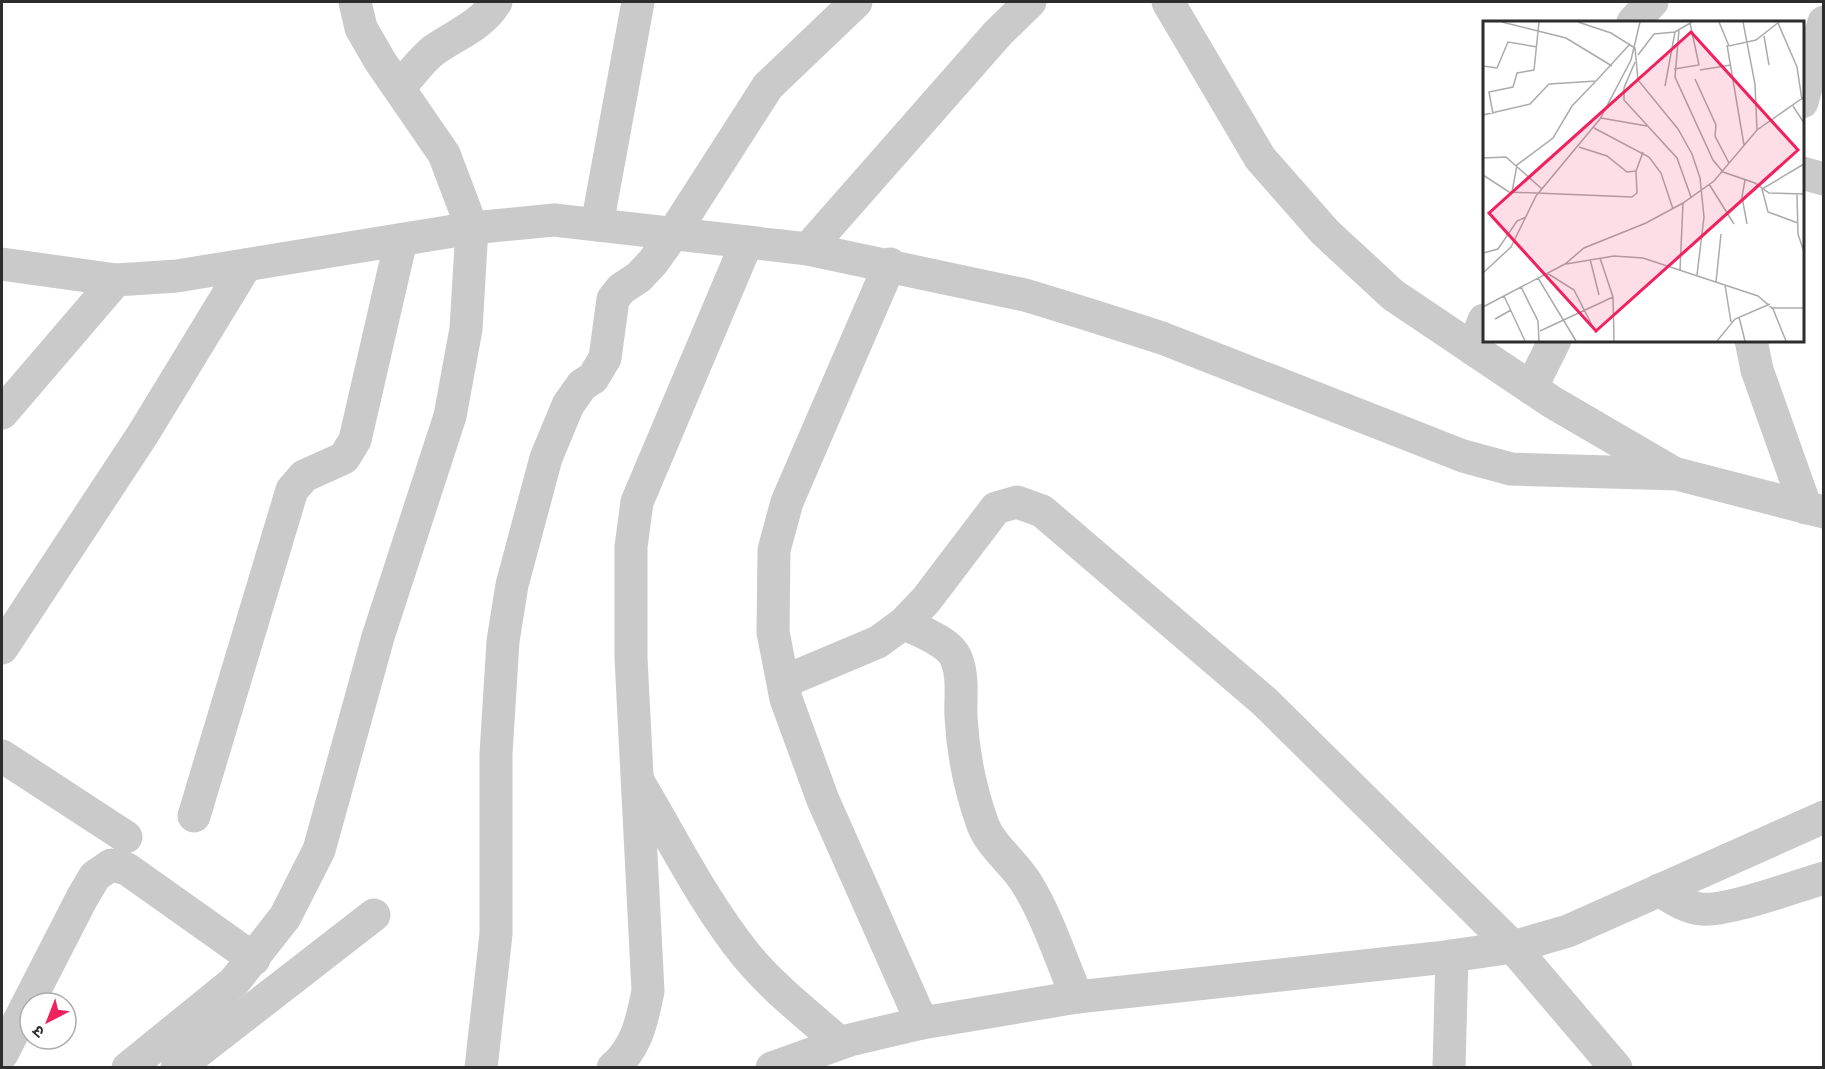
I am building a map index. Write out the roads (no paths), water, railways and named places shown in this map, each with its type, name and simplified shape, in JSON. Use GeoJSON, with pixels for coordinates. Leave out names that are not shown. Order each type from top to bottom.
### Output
{"type":"FeatureCollection","features":[{"type":"Feature","properties":{"kind":"street"},"geometry":{"type":"LineString","coordinates":[[129,1068],[234,982],[285,917],[319,850],[378,637],[450,416],[466,329],[472,228],[444,154],[361,28],[355,2]]}},
{"type":"Feature","properties":{"kind":"street"},"geometry":{"type":"LineString","coordinates":[[399,88],[431,52],[473,28],[489,13],[496,2]]}},
{"type":"Feature","properties":{"kind":"street"},"geometry":{"type":"LineString","coordinates":[[597,225],[638,2]]}},
{"type":"Feature","properties":{"kind":"street"},"geometry":{"type":"LineString","coordinates":[[481,1068],[496,934],[496,754],[503,641],[512,585],[546,458],[568,405],[582,385],[593,378],[605,358],[613,299],[621,289],[639,277],[673,234],[768,86],[856,2]]}},
{"type":"Feature","properties":{"kind":"street"},"geometry":{"type":"LineString","coordinates":[[808,249],[998,33],[1030,2]]}},
{"type":"Feature","properties":{"kind":"street"},"geometry":{"type":"LineString","coordinates":[[1168,2],[1267,166],[1325,232],[1393,296],[1479,335]]}},
{"type":"Feature","properties":{"kind":"street"},"geometry":{"type":"LineString","coordinates":[[1634,21],[1652,2]]}},
{"type":"Feature","properties":{"kind":"street"},"geometry":{"type":"LineString","coordinates":[[1804,98],[1824,22]]}},
{"type":"Feature","properties":{"kind":"street"},"geometry":{"type":"LineString","coordinates":[[1804,173],[1824,179]]}},
{"type":"Feature","properties":{"kind":"street"},"geometry":{"type":"LineString","coordinates":[[2,264],[116,280],[177,276],[472,228],[554,220],[808,249],[890,264],[1025,295],[1152,335],[1463,456],[1511,469],[1677,474],[1815,510]]}},
{"type":"Feature","properties":{"kind":"street"},"geometry":{"type":"LineString","coordinates":[[194,816],[292,490],[304,476],[344,458],[355,440],[401,240]]}},
{"type":"Feature","properties":{"kind":"street"},"geometry":{"type":"LineString","coordinates":[[613,1068],[624,1058],[641,1029],[648,991],[631,658],[632,547],[637,502],[747,242]]}},
{"type":"Feature","properties":{"kind":"street"},"geometry":{"type":"LineString","coordinates":[[890,264],[787,502],[774,550],[773,632],[786,699],[823,800],[922,1023]]}},
{"type":"Feature","properties":{"kind":"street"},"geometry":{"type":"LineString","coordinates":[[2,648],[143,434],[246,265]]}},
{"type":"Feature","properties":{"kind":"street"},"geometry":{"type":"LineString","coordinates":[[2,413],[116,280]]}},
{"type":"Feature","properties":{"kind":"street"},"geometry":{"type":"LineString","coordinates":[[1486,342],[1531,388],[1677,474]]}},
{"type":"Feature","properties":{"kind":"street"},"geometry":{"type":"LineString","coordinates":[[1531,388],[1554,342]]}},
{"type":"Feature","properties":{"kind":"street"},"geometry":{"type":"LineString","coordinates":[[1751,342],[1757,370],[1815,510]]}},
{"type":"Feature","properties":{"kind":"street"},"geometry":{"type":"LineString","coordinates":[[783,682],[878,642],[904,623],[926,600],[996,508],[1017,502],[1042,511],[1265,702],[1513,947],[1616,1068]]}},
{"type":"Feature","properties":{"kind":"street"},"geometry":{"type":"LineString","coordinates":[[904,623],[945,645],[956,656],[961,674],[961,718],[968,769],[984,827],[1028,885],[1077,997]]}},
{"type":"Feature","properties":{"kind":"street"},"geometry":{"type":"LineString","coordinates":[[2,756],[126,837]]}},
{"type":"Feature","properties":{"kind":"street"},"geometry":{"type":"LineString","coordinates":[[637,780],[722,920],[746,955],[773,983],[840,1043]]}},
{"type":"Feature","properties":{"kind":"street"},"geometry":{"type":"LineString","coordinates":[[772,1068],[840,1043],[922,1023],[1077,997],[1452,956],[1513,947],[1568,931],[1824,817]]}},
{"type":"Feature","properties":{"kind":"street"},"geometry":{"type":"LineString","coordinates":[[2,1054],[82,898],[95,876],[111,866],[127,869],[254,959]]}},
{"type":"Feature","properties":{"kind":"street"},"geometry":{"type":"LineString","coordinates":[[1659,890],[1681,904],[1702,909],[1724,907],[1824,878]]}},
{"type":"Feature","properties":{"kind":"street"},"geometry":{"type":"LineString","coordinates":[[177,1068],[374,915]]}},
{"type":"Feature","properties":{"kind":"street"},"geometry":{"type":"LineString","coordinates":[[1449,1068],[1452,956]]}}]}
